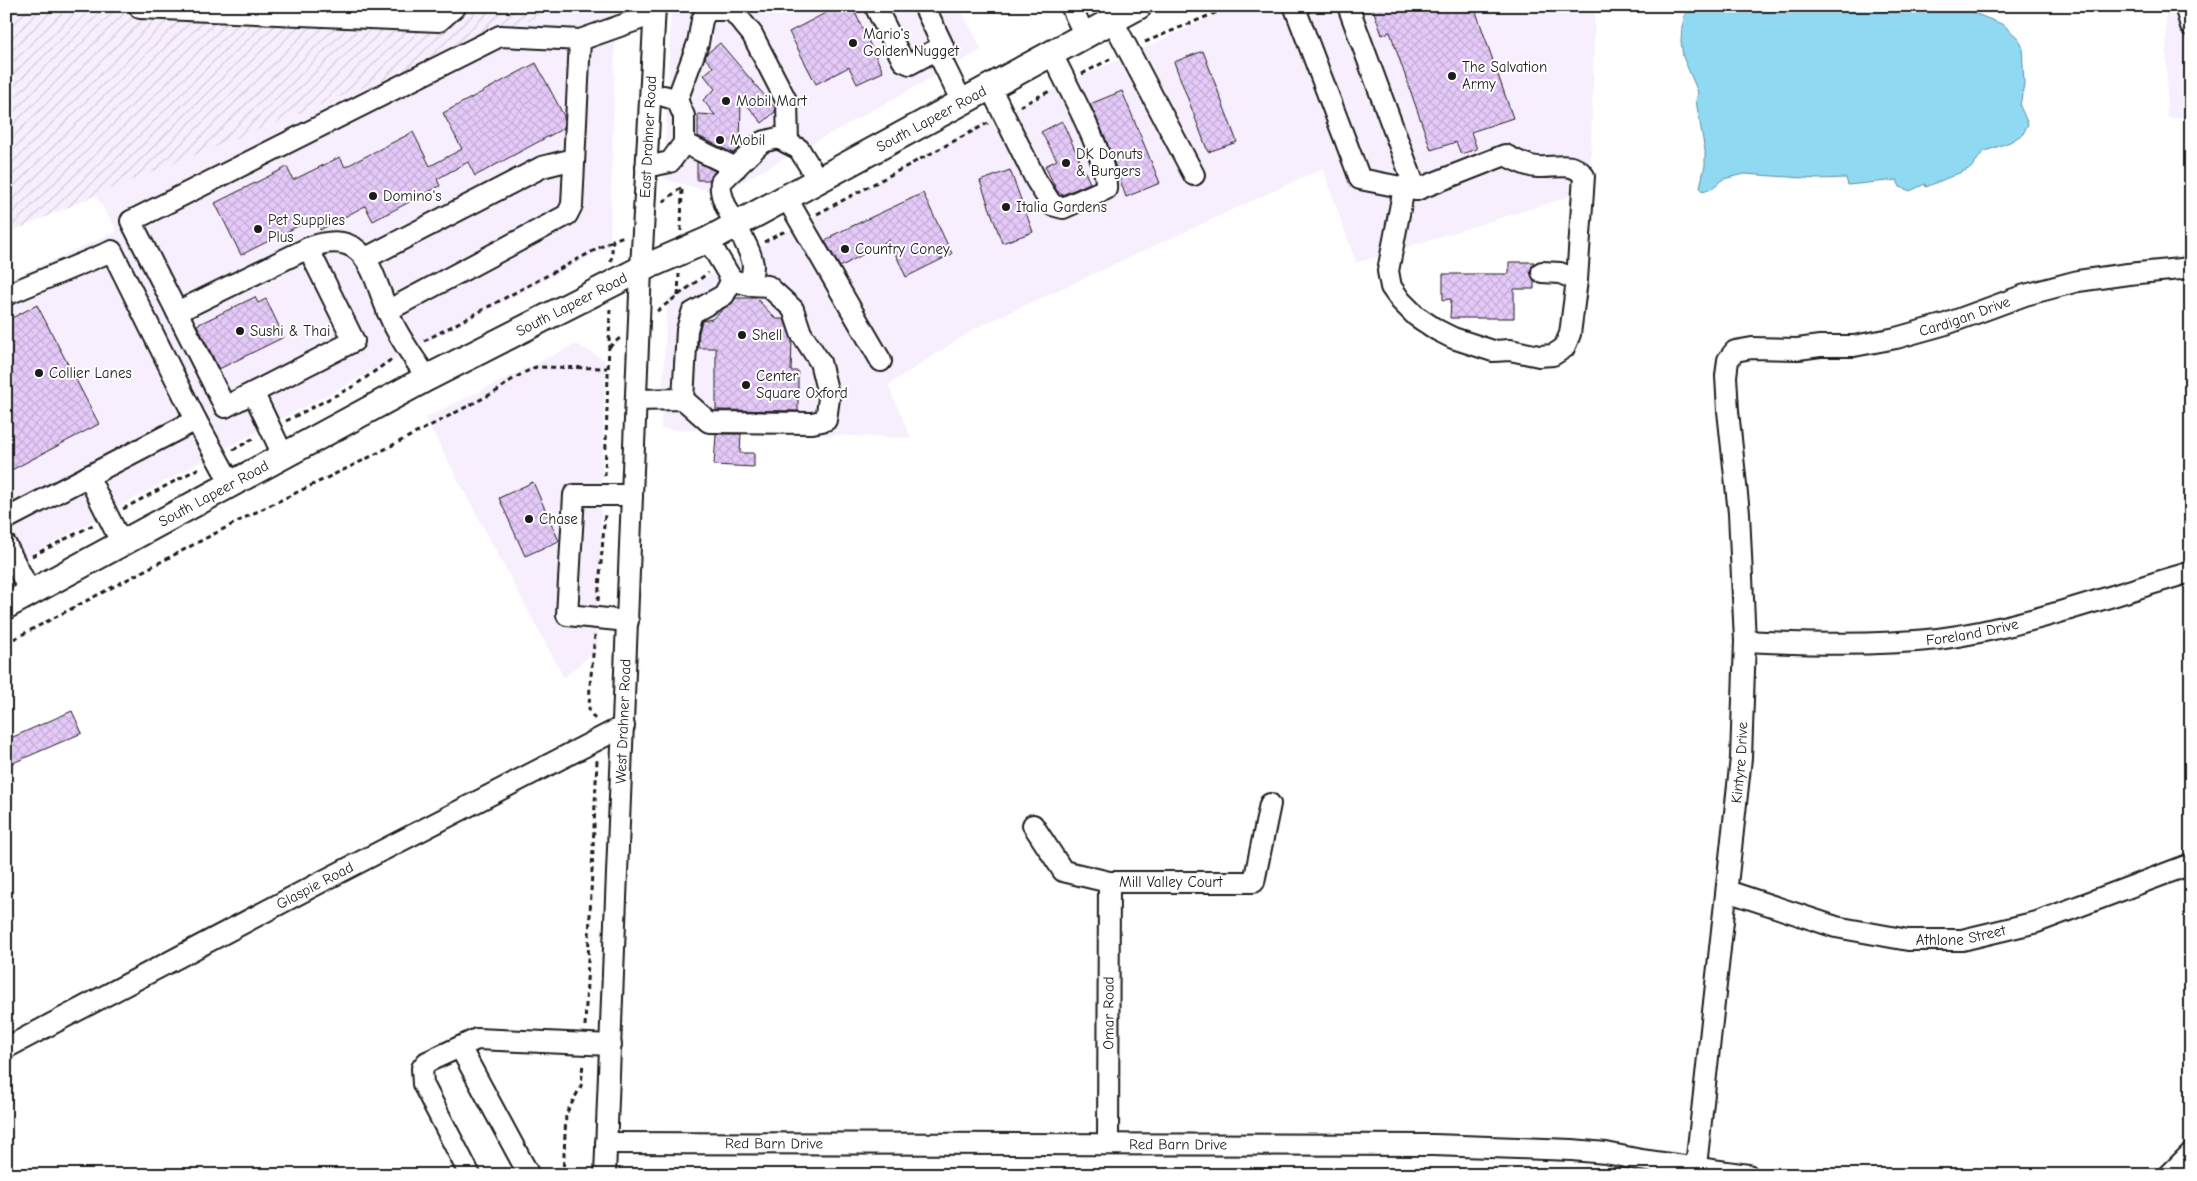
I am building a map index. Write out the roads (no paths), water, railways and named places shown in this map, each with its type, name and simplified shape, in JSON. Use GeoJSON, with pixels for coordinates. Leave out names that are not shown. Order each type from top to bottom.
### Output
{"type":"FeatureCollection","features":[{"type":"Feature","properties":{"kind":"main road","name":"South Lapeer Road"},"geometry":{"type":"LineString","coordinates":[[6,606],[427,378],[641,269],[708,240],[1139,6]]}},
{"type":"Feature","properties":{"kind":"street"},"geometry":{"type":"LineString","coordinates":[[140,6],[140,8],[439,21],[456,6]]}},
{"type":"Feature","properties":{"kind":"street"},"geometry":{"type":"LineString","coordinates":[[875,6],[905,63],[910,64],[943,46],[943,42],[924,6]]}},
{"type":"Feature","properties":{"kind":"street"},"geometry":{"type":"LineString","coordinates":[[1071,6],[1085,36]]}},
{"type":"Feature","properties":{"kind":"street"},"geometry":{"type":"LineString","coordinates":[[1300,6],[1295,8],[1360,179],[1410,189],[1505,155],[1532,167],[1570,166],[1579,169],[1584,176],[1577,280],[1570,334],[1564,348],[1553,355],[1539,356],[1510,350],[1493,351],[1453,338],[1416,316],[1401,301],[1391,287],[1388,270],[1410,189],[1348,6]]}},
{"type":"Feature","properties":{"kind":"street"},"geometry":{"type":"LineString","coordinates":[[2184,6],[2191,26]]}},
{"type":"Feature","properties":{"kind":"street"},"geometry":{"type":"LineString","coordinates":[[308,248],[354,341],[254,394],[225,407],[131,221],[500,36],[580,40],[655,10]]}},
{"type":"Feature","properties":{"kind":"street","name":"East Drahner Road"},"geometry":{"type":"LineString","coordinates":[[641,269],[655,10]]}},
{"type":"Feature","properties":{"kind":"street"},"geometry":{"type":"LineString","coordinates":[[646,167],[670,162],[684,143],[684,116],[677,100],[698,44],[702,20],[707,10],[732,10],[752,34],[786,102],[788,144]]}},
{"type":"Feature","properties":{"kind":"street"},"geometry":{"type":"LineString","coordinates":[[1113,21],[1194,174]]}},
{"type":"Feature","properties":{"kind":"street"},"geometry":{"type":"LineString","coordinates":[[388,311],[566,215],[572,205],[580,40]]}},
{"type":"Feature","properties":{"kind":"street"},"geometry":{"type":"LineString","coordinates":[[936,51],[962,102]]}},
{"type":"Feature","properties":{"kind":"street"},"geometry":{"type":"LineString","coordinates":[[990,87],[1036,180],[1052,205],[1063,208],[1106,189],[1107,182],[1103,162],[1052,54]]}},
{"type":"Feature","properties":{"kind":"street"},"geometry":{"type":"LineString","coordinates":[[650,91],[677,100]]}},
{"type":"Feature","properties":{"kind":"street"},"geometry":{"type":"LineString","coordinates":[[683,399],[688,330],[692,313],[724,294],[735,276],[753,265],[720,191],[721,182],[762,142],[778,138],[799,149],[818,180]]}},
{"type":"Feature","properties":{"kind":"street"},"geometry":{"type":"LineString","coordinates":[[684,143],[736,168]]}},
{"type":"Feature","properties":{"kind":"street"},"geometry":{"type":"LineString","coordinates":[[366,258],[542,167],[574,159]]}},
{"type":"Feature","properties":{"kind":"street"},"geometry":{"type":"LineString","coordinates":[[786,198],[881,361]]}},
{"type":"Feature","properties":{"kind":"street"},"geometry":{"type":"LineString","coordinates":[[636,400],[683,399],[709,422],[812,423],[826,420],[829,398],[820,362],[801,333],[793,310],[768,286],[735,276],[708,240]]}},
{"type":"Feature","properties":{"kind":"street"},"geometry":{"type":"LineString","coordinates":[[177,312],[308,248],[321,243],[338,242],[356,248],[366,258],[388,311],[408,349],[427,378]]}},
{"type":"Feature","properties":{"kind":"street"},"geometry":{"type":"LineString","coordinates":[[6,295],[112,251],[196,420],[232,484]]}},
{"type":"Feature","properties":{"kind":"street","name":"Cardigan Drive"},"geometry":{"type":"LineString","coordinates":[[1736,351],[1752,348],[1798,349],[1820,346],[1854,346],[1896,338],[1946,324],[2025,295],[2078,281],[2191,268]]}},
{"type":"Feature","properties":{"kind":"street","name":"West Drahner Road"},"geometry":{"type":"LineString","coordinates":[[605,1175],[641,269]]}},
{"type":"Feature","properties":{"kind":"street"},"geometry":{"type":"LineString","coordinates":[[1542,272],[1560,273],[1577,280]]}},
{"type":"Feature","properties":{"kind":"street","name":"Kintyre Drive"},"geometry":{"type":"LineString","coordinates":[[1696,1171],[1740,758],[1745,641],[1739,513],[1727,385],[1728,360],[1736,351]]}},
{"type":"Feature","properties":{"kind":"street"},"geometry":{"type":"LineString","coordinates":[[254,394],[283,455]]}},
{"type":"Feature","properties":{"kind":"street"},"geometry":{"type":"LineString","coordinates":[[6,519],[196,420]]}},
{"type":"Feature","properties":{"kind":"street"},"geometry":{"type":"LineString","coordinates":[[88,476],[122,544]]}},
{"type":"Feature","properties":{"kind":"street"},"geometry":{"type":"LineString","coordinates":[[628,621],[567,614],[574,495],[632,495]]}},
{"type":"Feature","properties":{"kind":"street"},"geometry":{"type":"LineString","coordinates":[[6,545],[31,594]]}},
{"type":"Feature","properties":{"kind":"street","name":"Foreland Drive"},"geometry":{"type":"LineString","coordinates":[[1745,641],[1846,645],[1938,639],[2007,626],[2191,572]]}},
{"type":"Feature","properties":{"kind":"street","name":"Glaspie Road"},"geometry":{"type":"LineString","coordinates":[[6,1048],[316,884],[624,726]]}},
{"type":"Feature","properties":{"kind":"street","name":"Mill Valley Court"},"geometry":{"type":"LineString","coordinates":[[1033,825],[1063,872],[1109,882],[1254,882],[1270,804]]}},
{"type":"Feature","properties":{"kind":"street","name":"Athlone Street"},"geometry":{"type":"LineString","coordinates":[[1727,890],[1836,927],[1908,940],[1962,940],[2036,922],[2191,864]]}},
{"type":"Feature","properties":{"kind":"street","name":"Omar Road"},"geometry":{"type":"LineString","coordinates":[[1108,1144],[1109,882]]}},
{"type":"Feature","properties":{"kind":"street"},"geometry":{"type":"LineString","coordinates":[[470,1175],[423,1084],[422,1068],[427,1062],[477,1039],[610,1045]]}},
{"type":"Feature","properties":{"kind":"street"},"geometry":{"type":"LineString","coordinates":[[460,1047],[528,1175]]}},
{"type":"Feature","properties":{"kind":"street","name":"Red Barn Drive"},"geometry":{"type":"LineString","coordinates":[[606,1143],[1433,1144],[1572,1150],[1696,1171],[1748,1175]]}},
{"type":"Feature","properties":{"kind":"street"},"geometry":{"type":"LineString","coordinates":[[2169,1175],[2191,1153]]}},
{"type":"Feature","properties":{"kind":"water"},"geometry":{"type":"Polygon","coordinates":[[[1687,6],[1966,6],[1974,13],[2004,25],[2019,39],[2022,46],[2024,84],[2020,106],[2028,124],[2023,134],[2010,142],[1983,152],[1971,168],[1926,187],[1925,184],[1910,191],[1900,187],[1897,180],[1848,185],[1846,178],[1818,179],[1744,174],[1723,179],[1711,189],[1702,191],[1700,187],[1705,165],[1705,151],[1696,101],[1698,92],[1683,57],[1681,41],[1687,6]]]}},
{"type":"Feature","properties":{"kind":"place","name":"Mario's Golden Nugget"},"geometry":{"type":"Point","coordinates":[853,43]}},
{"type":"Feature","properties":{"kind":"place","name":"The Salvation Army"},"geometry":{"type":"Point","coordinates":[1452,76]}},
{"type":"Feature","properties":{"kind":"place","name":"Mobil Mart"},"geometry":{"type":"Point","coordinates":[726,101]}},
{"type":"Feature","properties":{"kind":"place","name":"Mobil"},"geometry":{"type":"Point","coordinates":[720,140]}},
{"type":"Feature","properties":{"kind":"place","name":"DK Donuts & Burgers"},"geometry":{"type":"Point","coordinates":[1066,163]}},
{"type":"Feature","properties":{"kind":"place","name":"Domino's"},"geometry":{"type":"Point","coordinates":[373,196]}},
{"type":"Feature","properties":{"kind":"place","name":"Italia Gardens"},"geometry":{"type":"Point","coordinates":[1006,207]}},
{"type":"Feature","properties":{"kind":"place","name":"Pet Supplies Plus"},"geometry":{"type":"Point","coordinates":[258,229]}},
{"type":"Feature","properties":{"kind":"place","name":"Country Coney"},"geometry":{"type":"Point","coordinates":[845,249]}},
{"type":"Feature","properties":{"kind":"place","name":"Sushi & Thai"},"geometry":{"type":"Point","coordinates":[240,331]}},
{"type":"Feature","properties":{"kind":"place","name":"Shell"},"geometry":{"type":"Point","coordinates":[742,335]}},
{"type":"Feature","properties":{"kind":"place","name":"Collier Lanes"},"geometry":{"type":"Point","coordinates":[39,373]}},
{"type":"Feature","properties":{"kind":"place","name":"Center Square Oxford"},"geometry":{"type":"Point","coordinates":[746,385]}},
{"type":"Feature","properties":{"kind":"place","name":"Chase"},"geometry":{"type":"Point","coordinates":[529,519]}}]}
